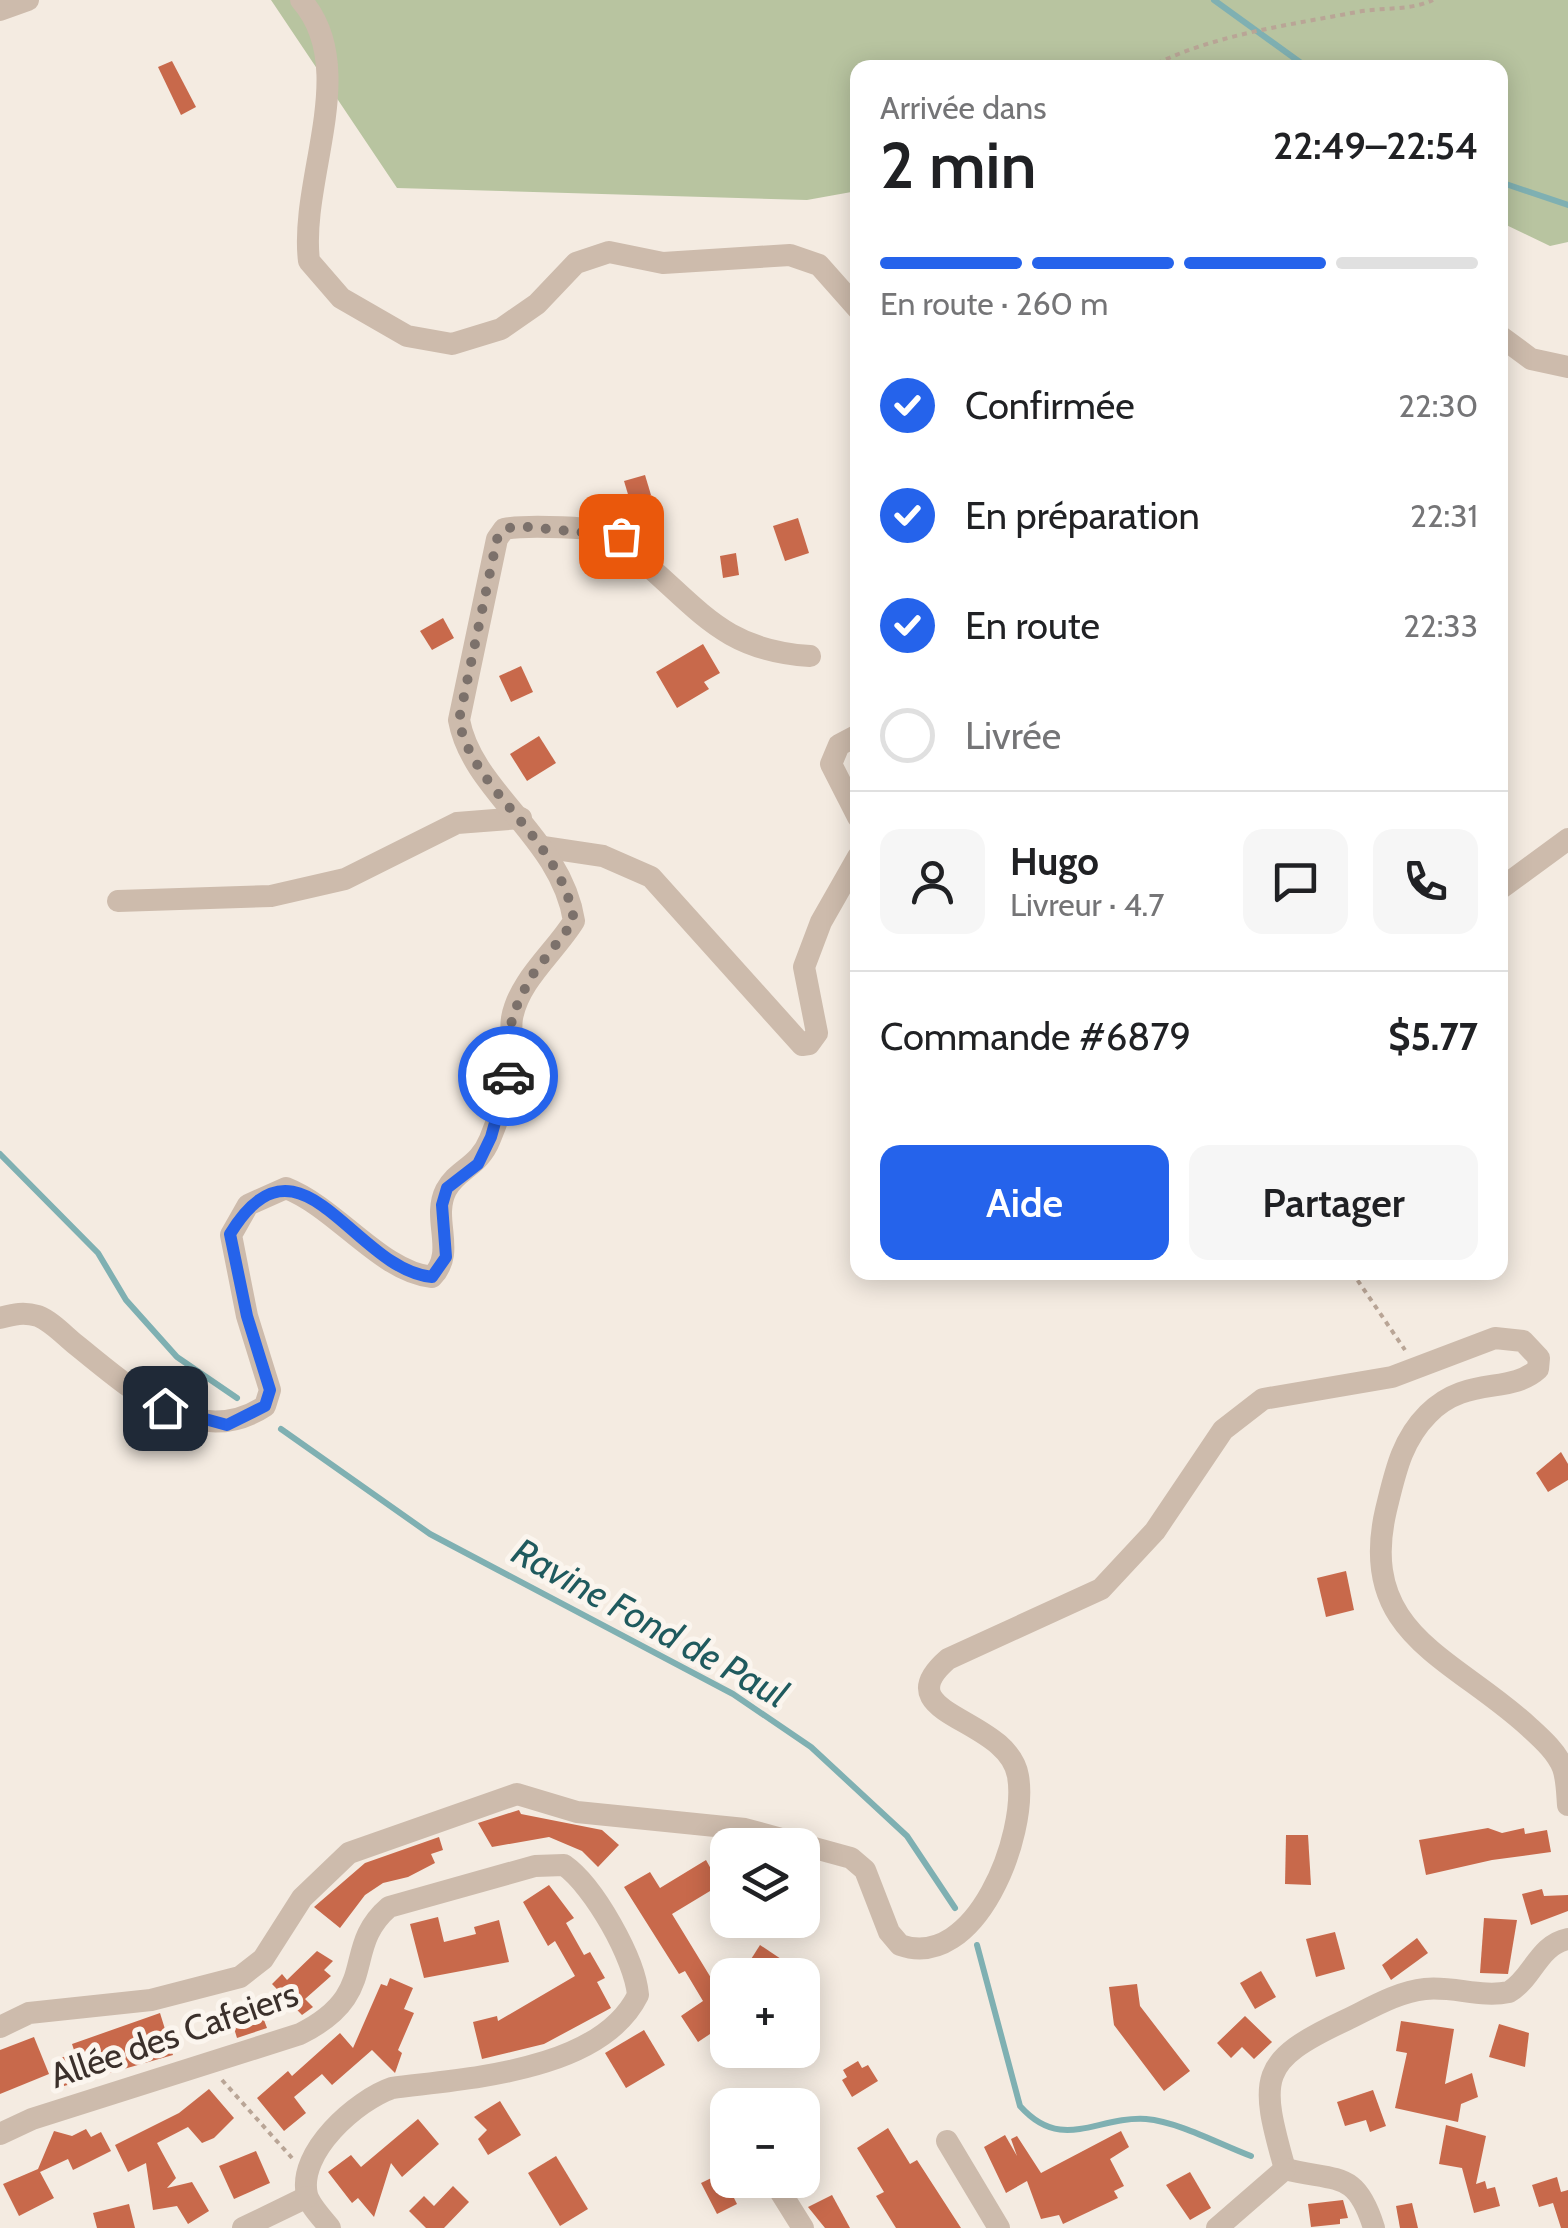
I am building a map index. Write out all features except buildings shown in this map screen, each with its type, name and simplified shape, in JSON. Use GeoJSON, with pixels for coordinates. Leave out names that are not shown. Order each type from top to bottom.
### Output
{"type":"FeatureCollection","features":[{"type":"Feature","properties":{"kind":"street"},"geometry":{"type":"LineString","coordinates":[[0,10],[28,0]]}},
{"type":"Feature","properties":{"kind":"street"},"geometry":{"type":"LineString","coordinates":[[301,0],[319,25],[330,76],[319,134],[309,261],[341,298],[407,336],[452,344],[502,329],[538,304],[576,263],[608,252],[663,263],[790,255],[818,265],[850,300]]}},
{"type":"Feature","properties":{"kind":"street"},"geometry":{"type":"LineString","coordinates":[[1508,342],[1531,360],[1568,367]]}},
{"type":"Feature","properties":{"kind":"street"},"geometry":{"type":"LineString","coordinates":[[0,1318],[21,1312],[43,1318],[144,1399],[186,1416],[227,1425],[265,1406],[270,1390],[247,1316],[230,1234],[248,1205],[286,1188],[310,1197],[410,1275],[432,1277],[446,1257],[442,1205],[447,1188],[478,1164],[491,1137],[512,1061],[512,1016],[530,978],[574,921],[571,903],[544,847],[464,743],[459,720],[497,539],[504,529],[518,526],[621,536],[638,557],[730,638],[780,654],[810,656]]}},
{"type":"Feature","properties":{"kind":"street"},"geometry":{"type":"LineString","coordinates":[[850,740],[839,746],[830,764],[850,802]]}},
{"type":"Feature","properties":{"kind":"street"},"geometry":{"type":"LineString","coordinates":[[118,901],[271,896],[345,878],[457,823],[522,818]]}},
{"type":"Feature","properties":{"kind":"street"},"geometry":{"type":"LineString","coordinates":[[1508,883],[1568,839]]}},
{"type":"Feature","properties":{"kind":"street"},"geometry":{"type":"LineString","coordinates":[[544,847],[603,856],[651,877],[802,1044],[809,1044],[817,1033],[804,967],[821,922],[850,871]]}},
{"type":"Feature","properties":{"kind":"street"},"geometry":{"type":"LineString","coordinates":[[0,2027],[28,2013],[151,2000],[240,1977],[263,1959],[302,1898],[349,1853],[518,1794],[577,1812],[745,1829],[851,1858],[865,1870],[890,1932],[900,1944],[914,1950],[950,1940],[971,1923],[990,1896],[1007,1857],[1020,1787],[1013,1757],[1004,1744],[937,1707],[930,1690],[934,1671],[948,1659],[1076,1605],[1102,1589],[1156,1531],[1223,1430],[1263,1399],[1392,1378],[1496,1338],[1522,1341],[1535,1351],[1540,1364],[1523,1380],[1472,1386],[1431,1410],[1407,1442],[1394,1470],[1379,1532],[1379,1564],[1388,1601],[1423,1646],[1540,1738],[1563,1768],[1568,1806]]}},
{"type":"Feature","properties":{"kind":"street","name":"Allée des Cafeiers"},"geometry":{"type":"LineString","coordinates":[[0,2134],[32,2119],[300,2034],[336,2012],[349,1998],[376,1919],[404,1899],[549,1863],[564,1865],[576,1874],[636,1977],[638,1996],[630,2012],[543,2066],[382,2092],[323,2143],[307,2185],[244,2228]]}},
{"type":"Feature","properties":{"kind":"street"},"geometry":{"type":"LineString","coordinates":[[1285,2169],[1270,2115],[1269,2094],[1282,2054],[1301,2040],[1393,1997],[1422,1989],[1509,1992],[1554,1942],[1568,1939]]}},
{"type":"Feature","properties":{"kind":"street"},"geometry":{"type":"LineString","coordinates":[[948,2141],[999,2228]]}},
{"type":"Feature","properties":{"kind":"street"},"geometry":{"type":"LineString","coordinates":[[1217,2228],[1285,2169]]}},
{"type":"Feature","properties":{"kind":"street"},"geometry":{"type":"LineString","coordinates":[[1285,2169],[1350,2182],[1364,2196],[1374,2228]]}},
{"type":"Feature","properties":{"kind":"street"},"geometry":{"type":"LineString","coordinates":[[307,2185],[330,2228]]}},
{"type":"Feature","properties":{"kind":"street"},"geometry":{"type":"LineString","coordinates":[[784,2198],[802,2228]]}},
{"type":"Feature","properties":{"kind":"path"},"geometry":{"type":"LineString","coordinates":[[1169,60],[1220,41],[1433,0]]}},
{"type":"Feature","properties":{"kind":"path"},"geometry":{"type":"LineString","coordinates":[[1357,1280],[1409,1355],[1429,1366]]}},
{"type":"Feature","properties":{"kind":"path"},"geometry":{"type":"LineString","coordinates":[[208,2065],[307,2185]]}},
{"type":"Feature","properties":{"kind":"green space"},"geometry":{"type":"Polygon","coordinates":[[[271,0],[1568,0],[1568,242],[1550,246],[1508,226],[1508,60],[850,60],[850,192],[807,200],[397,188],[271,0]]]}},
{"type":"Feature","properties":{"kind":"waterway"},"geometry":{"type":"LineString","coordinates":[[1214,0],[1297,60]]}},
{"type":"Feature","properties":{"kind":"waterway"},"geometry":{"type":"LineString","coordinates":[[1508,185],[1568,205]]}},
{"type":"Feature","properties":{"kind":"waterway","name":"Ravine Fond de Paul"},"geometry":{"type":"LineString","coordinates":[[0,1154],[98,1253],[126,1300],[177,1357],[237,1398]]}},
{"type":"Feature","properties":{"kind":"waterway","name":"Ravine Fond de Paul"},"geometry":{"type":"LineString","coordinates":[[281,1429],[430,1534],[733,1694],[811,1747],[907,1836],[955,1908]]}},
{"type":"Feature","properties":{"kind":"waterway","name":"Ravine Fond de Paul"},"geometry":{"type":"LineString","coordinates":[[977,1945],[1020,2106],[1035,2120],[1065,2130],[1128,2120],[1159,2121],[1251,2156]]}},
{"type":"Feature","properties":{"kind":"way so far"},"geometry":{"type":"LineString","coordinates":[[508,1076],[512,1016],[530,978],[574,921],[571,903],[544,847],[464,743],[459,720],[497,539],[504,529],[518,526],[604,531],[621,536]]}},
{"type":"Feature","properties":{"kind":"route"},"geometry":{"type":"LineString","coordinates":[[165,1408],[227,1425],[265,1406],[270,1390],[247,1316],[230,1234],[248,1205],[267,1193],[286,1188],[310,1197],[410,1275],[432,1277],[446,1257],[442,1205],[447,1188],[459,1174],[478,1164],[491,1137],[508,1076]]}}]}
